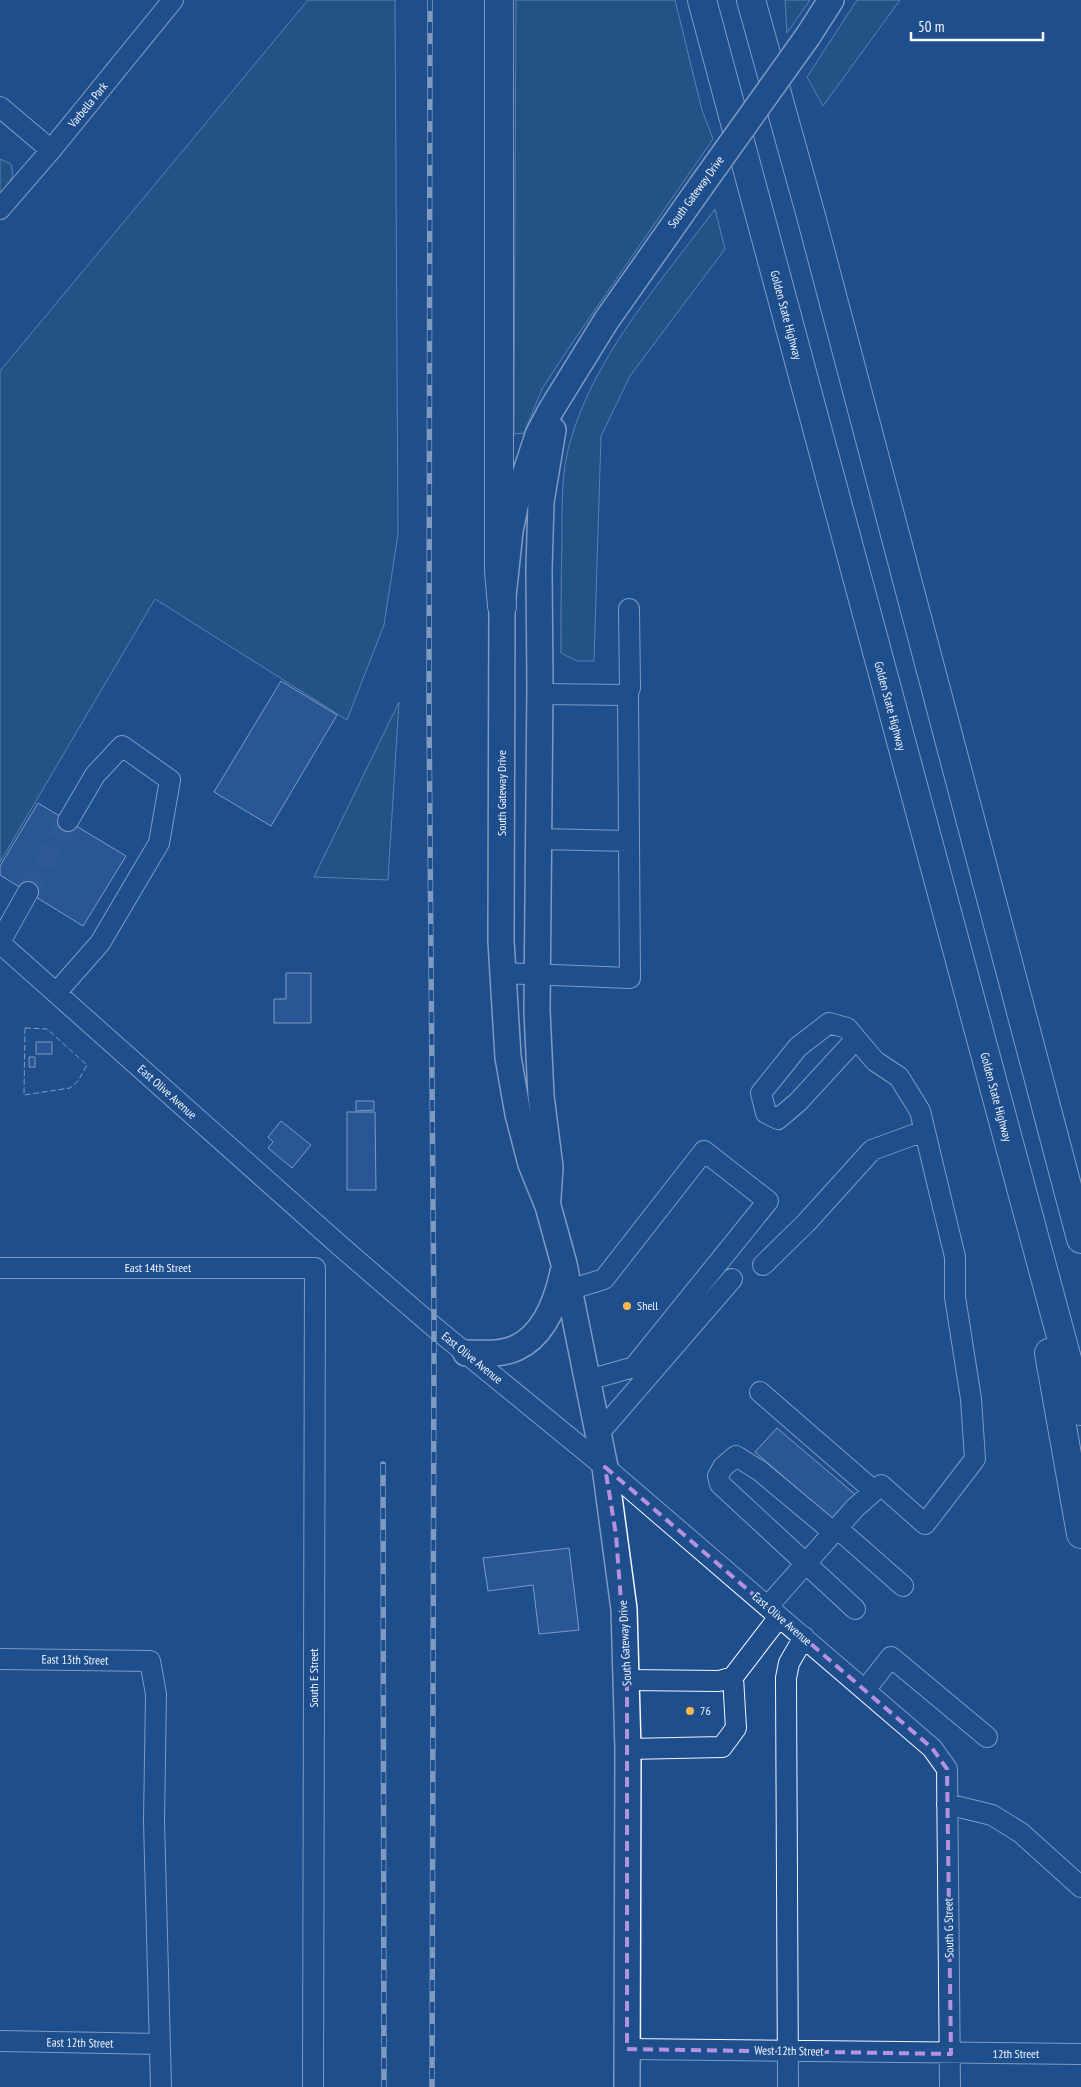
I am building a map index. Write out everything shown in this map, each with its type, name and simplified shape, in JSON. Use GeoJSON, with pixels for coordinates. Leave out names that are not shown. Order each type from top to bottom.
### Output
{"type":"FeatureCollection","features":[{"type":"Feature","properties":{"kind":"highway"},"geometry":{"type":"LineString","coordinates":[[499,0],[499,571],[502,606]]}},
{"type":"Feature","properties":{"kind":"highway","name":"Golden State Highway"},"geometry":{"type":"LineString","coordinates":[[702,0],[1081,1411]]}},
{"type":"Feature","properties":{"kind":"highway"},"geometry":{"type":"LineString","coordinates":[[751,0],[811,216],[1081,1239]]}},
{"type":"Feature","properties":{"kind":"highway"},"geometry":{"type":"LineString","coordinates":[[1063,1170],[1081,1227]]}},
{"type":"Feature","properties":{"kind":"highway"},"geometry":{"type":"LineString","coordinates":[[1018,1177],[1081,1534]]}},
{"type":"Feature","properties":{"kind":"main road","name":"South Gateway Drive"},"geometry":{"type":"LineString","coordinates":[[627,2087],[628,1749],[624,1609],[605,1468],[570,1290],[548,1206],[531,1164],[518,1114],[508,1057],[502,973],[502,606],[510,531],[516,502],[538,435],[606,321],[808,36],[831,0]]}},
{"type":"Feature","properties":{"kind":"main road","name":"South Gateway Drive"},"geometry":{"type":"LineString","coordinates":[[548,1206],[550,1167],[541,1096],[537,976],[540,694],[539,569],[541,502],[550,440],[566,386]]}},
{"type":"Feature","properties":{"kind":"main road"},"geometry":{"type":"LineString","coordinates":[[502,693],[540,694]]}},
{"type":"Feature","properties":{"kind":"main road"},"geometry":{"type":"LineString","coordinates":[[466,1353],[502,1352],[516,1348],[527,1341],[553,1307],[564,1264]]}},
{"type":"Feature","properties":{"kind":"street","name":"Varbella Park"},"geometry":{"type":"LineString","coordinates":[[0,208],[51,150],[173,0]]}},
{"type":"Feature","properties":{"kind":"street"},"geometry":{"type":"LineString","coordinates":[[1,110],[51,150]]}},
{"type":"Feature","properties":{"kind":"street"},"geometry":{"type":"LineString","coordinates":[[502,973],[537,976],[630,978],[629,609]]}},
{"type":"Feature","properties":{"kind":"street"},"geometry":{"type":"LineString","coordinates":[[540,694],[627,695],[628,691]]}},
{"type":"Feature","properties":{"kind":"street"},"geometry":{"type":"LineString","coordinates":[[56,993],[100,943],[159,843],[170,780],[122,746],[95,775],[68,821]]}},
{"type":"Feature","properties":{"kind":"street"},"geometry":{"type":"LineString","coordinates":[[538,839],[629,841]]}},
{"type":"Feature","properties":{"kind":"street"},"geometry":{"type":"LineString","coordinates":[[0,943],[28,892]]}},
{"type":"Feature","properties":{"kind":"street","name":"East Olive Avenue"},"geometry":{"type":"LineString","coordinates":[[0,943],[338,1244],[774,1611],[932,1748],[947,1769]]}},
{"type":"Feature","properties":{"kind":"street"},"geometry":{"type":"LineString","coordinates":[[628,1749],[722,1747],[736,1728],[733,1677],[805,1564],[835,1530],[881,1485],[925,1524],[975,1459],[970,1399],[955,1297],[955,1257],[920,1111],[900,1078],[875,1060],[856,1039],[846,1028],[829,1023],[798,1047],[761,1093],[766,1113],[778,1119],[798,1102],[856,1039]]}},
{"type":"Feature","properties":{"kind":"street"},"geometry":{"type":"LineString","coordinates":[[763,1265],[806,1223],[872,1150],[924,1131]]}},
{"type":"Feature","properties":{"kind":"street"},"geometry":{"type":"LineString","coordinates":[[570,1290],[604,1279],[704,1151],[768,1201],[634,1367],[588,1380]]}},
{"type":"Feature","properties":{"kind":"street"},"geometry":{"type":"LineString","coordinates":[[315,1268],[338,1244]]}},
{"type":"Feature","properties":{"kind":"street","name":"East 14th Street"},"geometry":{"type":"LineString","coordinates":[[0,1268],[315,1268]]}},
{"type":"Feature","properties":{"kind":"street","name":"South E Street"},"geometry":{"type":"LineString","coordinates":[[313,2087],[315,1268]]}},
{"type":"Feature","properties":{"kind":"street"},"geometry":{"type":"LineString","coordinates":[[599,1433],[732,1279]]}},
{"type":"Feature","properties":{"kind":"street"},"geometry":{"type":"LineString","coordinates":[[760,1392],[874,1491]]}},
{"type":"Feature","properties":{"kind":"street"},"geometry":{"type":"LineString","coordinates":[[855,1610],[720,1484],[718,1476],[723,1467],[736,1456],[760,1471],[903,1586]]}},
{"type":"Feature","properties":{"kind":"street"},"geometry":{"type":"LineString","coordinates":[[788,2087],[786,1678],[789,1664],[804,1637]]}},
{"type":"Feature","properties":{"kind":"street"},"geometry":{"type":"LineString","coordinates":[[865,1690],[891,1657],[987,1737]]}},
{"type":"Feature","properties":{"kind":"street","name":"East 13th Street"},"geometry":{"type":"LineString","coordinates":[[0,1659],[150,1661],[156,1694],[154,1820],[160,2044]]}},
{"type":"Feature","properties":{"kind":"street"},"geometry":{"type":"LineString","coordinates":[[627,1680],[719,1681],[733,1677]]}},
{"type":"Feature","properties":{"kind":"street","name":"South G Street"},"geometry":{"type":"LineString","coordinates":[[947,1769],[950,2087]]}},
{"type":"Feature","properties":{"kind":"street"},"geometry":{"type":"LineString","coordinates":[[947,1804],[992,1815],[1021,1833],[1081,1887]]}},
{"type":"Feature","properties":{"kind":"street","name":"East 12th Street"},"geometry":{"type":"LineString","coordinates":[[0,2041],[160,2044]]}},
{"type":"Feature","properties":{"kind":"street"},"geometry":{"type":"LineString","coordinates":[[160,2044],[161,2087]]}},
{"type":"Feature","properties":{"kind":"street","name":"West 12th Street"},"geometry":{"type":"LineString","coordinates":[[627,2049],[950,2054]]}},
{"type":"Feature","properties":{"kind":"street","name":"12th Street"},"geometry":{"type":"LineString","coordinates":[[950,2054],[1081,2054]]}},
{"type":"Feature","properties":{"kind":"highlighted area"},"geometry":{"type":"Polygon","coordinates":[[[605,1467],[932,1748],[947,1769],[951,2054],[627,2049],[627,1680],[616,1535],[605,1467]]]}},
{"type":"Feature","properties":{"kind":"shaded area"},"geometry":{"type":"Polygon","coordinates":[[[308,0],[395,0],[398,534],[384,625],[347,720],[155,599],[0,862],[0,371],[308,0]]]}},
{"type":"Feature","properties":{"kind":"shaded area"},"geometry":{"type":"Polygon","coordinates":[[[516,0],[675,0],[702,110],[713,139],[542,389],[524,433],[514,434],[516,0]]]}},
{"type":"Feature","properties":{"kind":"shaded area"},"geometry":{"type":"Polygon","coordinates":[[[785,0],[810,0],[787,33],[785,0]]]}},
{"type":"Feature","properties":{"kind":"shaded area"},"geometry":{"type":"Polygon","coordinates":[[[857,0],[900,0],[823,106],[807,77],[857,0]]]}},
{"type":"Feature","properties":{"kind":"shaded area"},"geometry":{"type":"Polygon","coordinates":[[[0,159],[11,164],[13,176],[0,196],[0,159]]]}},
{"type":"Feature","properties":{"kind":"shaded area"},"geometry":{"type":"Polygon","coordinates":[[[715,209],[725,249],[630,376],[601,436],[594,661],[577,661],[561,653],[563,491],[565,466],[570,442],[581,410],[613,349],[652,291],[715,209]]]}},
{"type":"Feature","properties":{"kind":"shaded area"},"geometry":{"type":"Polygon","coordinates":[[[399,702],[388,880],[314,877],[399,702]]]}},
{"type":"Feature","properties":{"kind":"building"},"geometry":{"type":"Polygon","coordinates":[[[281,681],[337,715],[271,826],[214,792],[281,681]]]}},
{"type":"Feature","properties":{"kind":"building"},"geometry":{"type":"Polygon","coordinates":[[[38,803],[126,856],[83,926],[0,875],[0,866],[38,803]]]}},
{"type":"Feature","properties":{"kind":"building"},"geometry":{"type":"Polygon","coordinates":[[[286,973],[311,973],[311,1023],[274,1023],[274,999],[286,999],[286,973]]]}},
{"type":"Feature","properties":{"kind":"building"},"geometry":{"type":"Polygon","coordinates":[[[36,1042],[52,1042],[52,1054],[36,1054],[36,1042]]]}},
{"type":"Feature","properties":{"kind":"building"},"geometry":{"type":"Polygon","coordinates":[[[29,1057],[35,1057],[35,1067],[29,1067],[29,1057]]]}},
{"type":"Feature","properties":{"kind":"building"},"geometry":{"type":"Polygon","coordinates":[[[356,1101],[374,1101],[374,1110],[356,1111],[356,1101]]]}},
{"type":"Feature","properties":{"kind":"building"},"geometry":{"type":"Polygon","coordinates":[[[347,1112],[375,1112],[376,1190],[347,1190],[347,1112]]]}},
{"type":"Feature","properties":{"kind":"building"},"geometry":{"type":"Polygon","coordinates":[[[281,1121],[311,1145],[292,1168],[268,1148],[273,1142],[268,1137],[281,1121]]]}},
{"type":"Feature","properties":{"kind":"building"},"geometry":{"type":"Polygon","coordinates":[[[777,1428],[858,1497],[836,1522],[755,1452],[777,1428]]]}},
{"type":"Feature","properties":{"kind":"building"},"geometry":{"type":"Polygon","coordinates":[[[569,1548],[579,1630],[539,1634],[533,1585],[488,1591],[483,1558],[569,1548]]]}},
{"type":"Feature","properties":{"kind":"tunnel"},"geometry":{"type":"LineString","coordinates":[[28,892],[68,821]]}},
{"type":"Feature","properties":{"kind":"railway"},"geometry":{"type":"LineString","coordinates":[[430,0],[429,710],[434,1327],[432,2087]]}},
{"type":"Feature","properties":{"kind":"railway"},"geometry":{"type":"LineString","coordinates":[[383,1464],[384,2087]]}},
{"type":"Feature","properties":{"kind":"fence"},"geometry":{"type":"LineString","coordinates":[[25,1028],[47,1029],[87,1065],[78,1081],[70,1088],[24,1095],[25,1028]]}},
{"type":"Feature","properties":{"kind":"place","name":"Shell"},"geometry":{"type":"Point","coordinates":[627,1306]}},
{"type":"Feature","properties":{"kind":"place","name":"76"},"geometry":{"type":"Point","coordinates":[690,1711]}}]}
